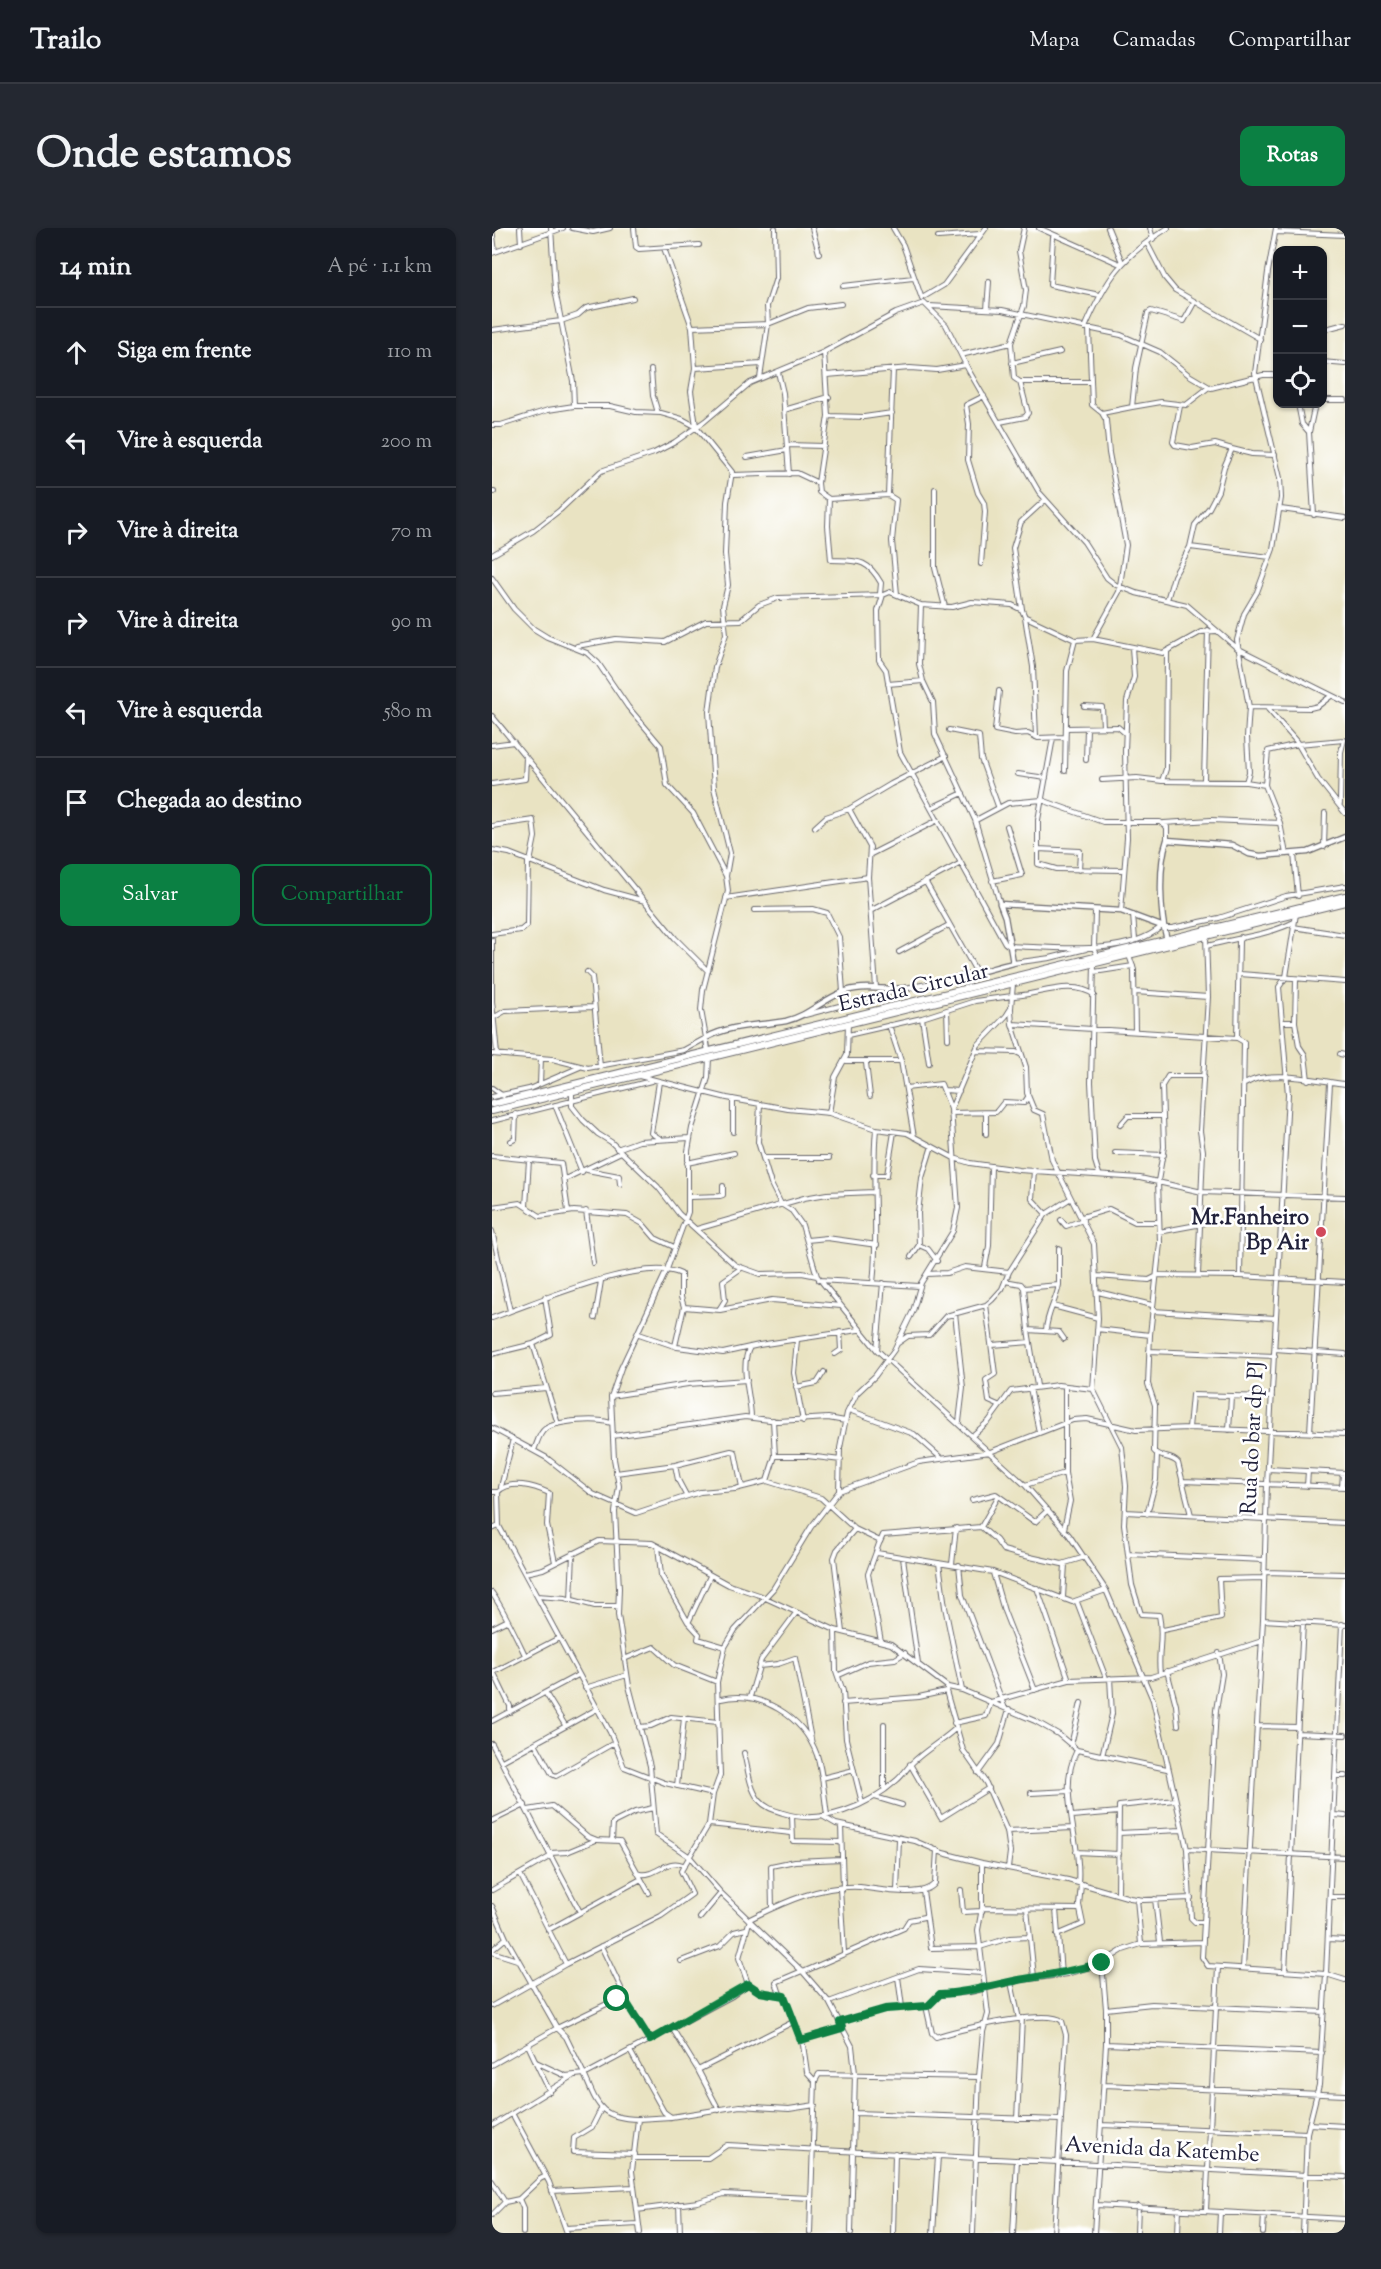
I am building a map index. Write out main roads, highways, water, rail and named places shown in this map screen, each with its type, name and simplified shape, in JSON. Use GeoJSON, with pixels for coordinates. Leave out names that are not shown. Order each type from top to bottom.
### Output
{"type":"FeatureCollection","features":[{"type":"Feature","properties":{"kind":"main road","name":"Estrada Circular"},"geometry":{"type":"LineString","coordinates":[[492,1104],[505,1098],[848,1023],[1345,896]]}},
{"type":"Feature","properties":{"kind":"main road","name":"Estrada Circular"},"geometry":{"type":"LineString","coordinates":[[1096,960],[1129,955],[1206,936],[1294,921],[1345,902]]}},
{"type":"Feature","properties":{"kind":"main road","name":"Estrada Circular"},"geometry":{"type":"LineString","coordinates":[[492,1111],[638,1076],[805,1027],[1014,980]]}},
{"type":"Feature","properties":{"kind":"place","name":"Mr.Fanheiro Bp Air"},"geometry":{"type":"Point","coordinates":[1321,1232]}}]}
